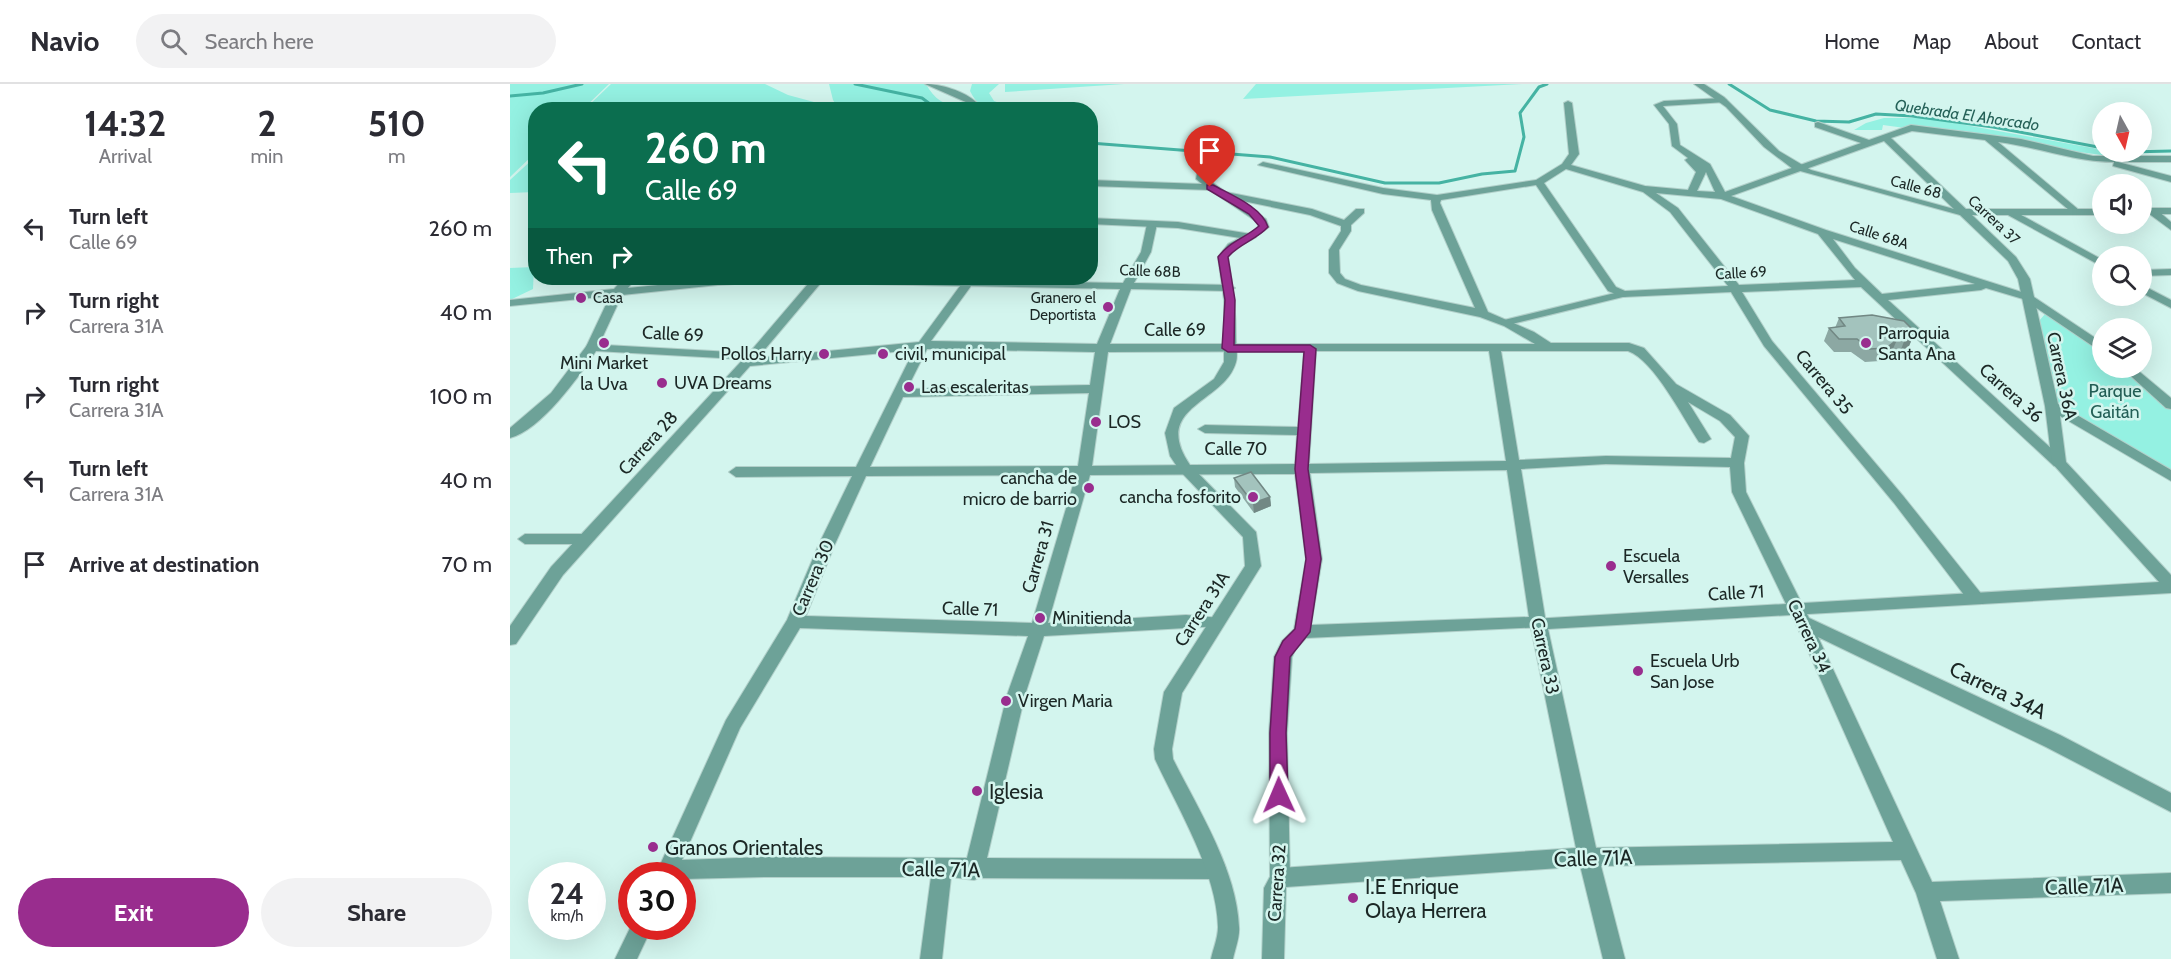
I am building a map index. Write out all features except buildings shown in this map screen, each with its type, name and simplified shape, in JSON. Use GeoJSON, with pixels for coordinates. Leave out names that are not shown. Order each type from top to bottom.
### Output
{"type":"FeatureCollection","features":[{"type":"Feature","properties":{"kind":"street"},"geometry":{"type":"LineString","coordinates":[[929,84],[972,102]]}},
{"type":"Feature","properties":{"kind":"street"},"geometry":{"type":"LineString","coordinates":[[1698,84],[1723,100],[1769,149],[1797,168]]}},
{"type":"Feature","properties":{"kind":"street"},"geometry":{"type":"LineString","coordinates":[[1722,196],[1707,166],[1676,146],[1673,124],[1658,105],[1723,100]]}},
{"type":"Feature","properties":{"kind":"street"},"geometry":{"type":"LineString","coordinates":[[1263,165],[1383,191],[1437,198],[1539,182],[1565,166],[1574,154],[1568,103]]}},
{"type":"Feature","properties":{"kind":"street"},"geometry":{"type":"LineString","coordinates":[[1818,125],[1866,142]]}},
{"type":"Feature","properties":{"kind":"street"},"geometry":{"type":"LineString","coordinates":[[1565,166],[1644,189],[1690,195],[1722,196],[1866,142],[1917,128],[2021,142],[2092,159]]}},
{"type":"Feature","properties":{"kind":"street","name":"Carrera 37"},"geometry":{"type":"LineString","coordinates":[[1885,137],[2012,259],[2024,279],[2027,297]]}},
{"type":"Feature","properties":{"kind":"street"},"geometry":{"type":"LineString","coordinates":[[1987,137],[2075,212]]}},
{"type":"Feature","properties":{"kind":"street"},"geometry":{"type":"LineString","coordinates":[[1669,147],[1700,168],[1699,177],[1690,195]]}},
{"type":"Feature","properties":{"kind":"street"},"geometry":{"type":"LineString","coordinates":[[1098,221],[1203,227],[1251,237],[1264,227],[1262,221],[1201,179],[1200,173],[1205,157]]}},
{"type":"Feature","properties":{"kind":"street"},"geometry":{"type":"LineString","coordinates":[[2152,159],[2171,159]]}},
{"type":"Feature","properties":{"kind":"street"},"geometry":{"type":"LineString","coordinates":[[2105,162],[2171,179]]}},
{"type":"Feature","properties":{"kind":"street","name":"Calle 68"},"geometry":{"type":"LineString","coordinates":[[1797,168],[1935,208],[1964,213],[2092,212]]}},
{"type":"Feature","properties":{"kind":"street"},"geometry":{"type":"LineString","coordinates":[[1539,182],[1612,289],[1621,294]]}},
{"type":"Feature","properties":{"kind":"street"},"geometry":{"type":"LineString","coordinates":[[1098,183],[1210,187]]}},
{"type":"Feature","properties":{"kind":"street","name":"Carrera 35"},"geometry":{"type":"LineString","coordinates":[[1644,189],[1674,210],[1732,282],[1734,291],[1768,343],[1899,500],[1977,600]]}},
{"type":"Feature","properties":{"kind":"street"},"geometry":{"type":"LineString","coordinates":[[1222,194],[1312,212],[1346,224]]}},
{"type":"Feature","properties":{"kind":"street","name":"Calle 68A"},"geometry":{"type":"LineString","coordinates":[[1722,196],[1822,232],[2027,297]]}},
{"type":"Feature","properties":{"kind":"street"},"geometry":{"type":"LineString","coordinates":[[1437,198],[1435,203],[1437,210],[1483,313]]}},
{"type":"Feature","properties":{"kind":"street"},"geometry":{"type":"LineString","coordinates":[[1360,211],[1346,224],[1346,231],[1334,250],[1335,273],[1341,281],[1358,288],[1483,313],[1535,335],[1549,348]]}},
{"type":"Feature","properties":{"kind":"street"},"geometry":{"type":"LineString","coordinates":[[2152,211],[2171,211]]}},
{"type":"Feature","properties":{"kind":"street"},"geometry":{"type":"LineString","coordinates":[[2012,213],[2092,258]]}},
{"type":"Feature","properties":{"kind":"street"},"geometry":{"type":"LineString","coordinates":[[2152,214],[2171,227]]}},
{"type":"Feature","properties":{"kind":"street","name":"Carrera 31"},"geometry":{"type":"LineString","coordinates":[[974,870],[1010,717],[1038,630],[1084,470],[1102,348],[1127,285],[1146,252],[1152,224]]}},
{"type":"Feature","properties":{"kind":"street","name":"Carrera 36"},"geometry":{"type":"LineString","coordinates":[[1822,232],[1879,298],[2059,463],[2171,586]]}},
{"type":"Feature","properties":{"kind":"street","name":"Carrera 31A"},"geometry":{"type":"LineString","coordinates":[[1222,959],[1228,930],[1227,911],[1215,869],[1164,759],[1162,749],[1173,692],[1215,622],[1236,595],[1253,566],[1253,543],[1251,536],[1224,506],[1185,468],[1177,456],[1172,433],[1179,411],[1220,381],[1227,372],[1230,362],[1228,348],[1231,327],[1229,288],[1223,267],[1223,257],[1232,246],[1251,237]]}},
{"type":"Feature","properties":{"kind":"street"},"geometry":{"type":"LineString","coordinates":[[2152,273],[2171,272]]}},
{"type":"Feature","properties":{"kind":"street","name":"Calle 69"},"geometry":{"type":"LineString","coordinates":[[1621,294],[1865,284]]}},
{"type":"Feature","properties":{"kind":"street"},"geometry":{"type":"LineString","coordinates":[[510,435],[564,389],[592,347],[617,293],[624,285]]}},
{"type":"Feature","properties":{"kind":"street"},"geometry":{"type":"LineString","coordinates":[[510,303],[690,285]]}},
{"type":"Feature","properties":{"kind":"street","name":"Carrera 28"},"geometry":{"type":"LineString","coordinates":[[510,639],[557,571],[749,360],[813,285]]}},
{"type":"Feature","properties":{"kind":"street","name":"Carrera 30"},"geometry":{"type":"LineString","coordinates":[[671,862],[732,725],[795,622],[898,393],[923,345],[966,285]]}},
{"type":"Feature","properties":{"kind":"street","name":"Calle 68B"},"geometry":{"type":"LineString","coordinates":[[1098,285],[1229,288]]}},
{"type":"Feature","properties":{"kind":"street"},"geometry":{"type":"LineString","coordinates":[[1879,298],[1987,286]]}},
{"type":"Feature","properties":{"kind":"street"},"geometry":{"type":"LineString","coordinates":[[1508,322],[1621,294]]}},
{"type":"Feature","properties":{"kind":"street"},"geometry":{"type":"LineString","coordinates":[[2152,294],[2171,305]]}},
{"type":"Feature","properties":{"kind":"street"},"geometry":{"type":"LineString","coordinates":[[2027,297],[2092,341]]}},
{"type":"Feature","properties":{"kind":"street","name":"Carrera 36A"},"geometry":{"type":"LineString","coordinates":[[2027,297],[2052,406],[2059,463]]}},
{"type":"Feature","properties":{"kind":"street","name":"Calle 69"},"geometry":{"type":"LineString","coordinates":[[592,347],[749,360],[923,345],[1310,349],[1629,347],[1640,351]]}},
{"type":"Feature","properties":{"kind":"street","name":"Carrera 32"},"geometry":{"type":"LineString","coordinates":[[1273,959],[1274,888],[1280,878],[1278,733],[1283,657],[1288,646],[1302,632],[1314,559],[1302,469],[1310,349]]}},
{"type":"Feature","properties":{"kind":"street","name":"Carrera 33"},"geometry":{"type":"LineString","coordinates":[[1495,349],[1538,623],[1588,857],[1614,959]]}},
{"type":"Feature","properties":{"kind":"street","name":"Carrera 34"},"geometry":{"type":"LineString","coordinates":[[1640,351],[1671,387],[1725,418],[1737,429],[1742,445],[1737,463],[1739,492],[1800,615],[1926,892],[1948,959]]}},
{"type":"Feature","properties":{"kind":"street"},"geometry":{"type":"LineString","coordinates":[[2140,378],[2169,401]]}},
{"type":"Feature","properties":{"kind":"street"},"geometry":{"type":"LineString","coordinates":[[1671,387],[1704,439]]}},
{"type":"Feature","properties":{"kind":"street"},"geometry":{"type":"LineString","coordinates":[[898,393],[1097,389]]}},
{"type":"Feature","properties":{"kind":"street"},"geometry":{"type":"LineString","coordinates":[[2052,406],[2171,476]]}},
{"type":"Feature","properties":{"kind":"street"},"geometry":{"type":"LineString","coordinates":[[1205,429],[1304,431]]}},
{"type":"Feature","properties":{"kind":"street","name":"Calle 70"},"geometry":{"type":"LineString","coordinates":[[736,472],[1302,469],[1512,465],[1606,460],[1737,463]]}},
{"type":"Feature","properties":{"kind":"street"},"geometry":{"type":"LineString","coordinates":[[525,539],[588,539]]}},
{"type":"Feature","properties":{"kind":"street","name":"Calle 71"},"geometry":{"type":"LineString","coordinates":[[1302,632],[1800,615],[2171,586]]}},
{"type":"Feature","properties":{"kind":"street","name":"Carrera 34A"},"geometry":{"type":"LineString","coordinates":[[1800,615],[2053,741],[2171,803]]}},
{"type":"Feature","properties":{"kind":"street","name":"Calle 71"},"geometry":{"type":"LineString","coordinates":[[795,622],[1038,630],[1186,621],[1215,622]]}},
{"type":"Feature","properties":{"kind":"street","name":"Calle 71A"},"geometry":{"type":"LineString","coordinates":[[1280,878],[1588,857],[1906,851]]}},
{"type":"Feature","properties":{"kind":"street","name":"Calle 71A"},"geometry":{"type":"LineString","coordinates":[[696,871],[766,867],[942,870],[1215,869]]}},
{"type":"Feature","properties":{"kind":"street"},"geometry":{"type":"LineString","coordinates":[[931,959],[942,870]]}},
{"type":"Feature","properties":{"kind":"street","name":"Calle 71A"},"geometry":{"type":"LineString","coordinates":[[1926,892],[2171,883]]}},
{"type":"Feature","properties":{"kind":"street"},"geometry":{"type":"LineString","coordinates":[[626,959],[635,940]]}},
{"type":"Feature","properties":{"kind":"green space"},"geometry":{"type":"Polygon","coordinates":[[[510,84],[609,84],[590,102],[528,102],[528,160],[510,177],[510,84]]]}},
{"type":"Feature","properties":{"kind":"green space"},"geometry":{"type":"Polygon","coordinates":[[[611,84],[765,84],[788,95],[814,102],[592,102],[611,84]]]}},
{"type":"Feature","properties":{"kind":"green space"},"geometry":{"type":"Polygon","coordinates":[[[829,84],[926,84],[933,95],[942,102],[834,102],[829,84]]]}},
{"type":"Feature","properties":{"kind":"green space"},"geometry":{"type":"Polygon","coordinates":[[[972,84],[999,84],[989,93],[997,102],[978,102],[970,91],[972,84]]]}},
{"type":"Feature","properties":{"kind":"green space"},"geometry":{"type":"Polygon","coordinates":[[[1005,84],[1124,84],[1005,92],[1005,84]]]}},
{"type":"Feature","properties":{"kind":"green space"},"geometry":{"type":"Polygon","coordinates":[[[1256,84],[1522,84],[1243,99],[1256,84]]]}},
{"type":"Feature","properties":{"kind":"green space"},"geometry":{"type":"Polygon","coordinates":[[[1884,118],[1927,118],[2092,148],[2092,154],[1883,125],[1882,130],[1854,130],[1866,123],[1884,118]]]}},
{"type":"Feature","properties":{"kind":"green space"},"geometry":{"type":"Polygon","coordinates":[[[528,163],[528,192],[510,193],[510,180],[528,163]]]}},
{"type":"Feature","properties":{"kind":"green space"},"geometry":{"type":"Polygon","coordinates":[[[528,267],[528,285],[533,285],[533,289],[510,300],[510,268],[528,267]]]}},
{"type":"Feature","properties":{"kind":"green space","name":"Parque Gaitán"},"geometry":{"type":"Polygon","coordinates":[[[2045,314],[2092,342],[2092,378],[2139,378],[2171,406],[2171,474],[2052,406],[2057,386],[2034,327],[2045,314]]]}},
{"type":"Feature","properties":{"kind":"waterway","name":"Quebrada El Ahorcado"},"geometry":{"type":"LineString","coordinates":[[510,96],[543,93],[582,84]]}},
{"type":"Feature","properties":{"kind":"waterway","name":"Quebrada El Ahorcado"},"geometry":{"type":"LineString","coordinates":[[855,84],[922,98],[927,102]]}},
{"type":"Feature","properties":{"kind":"waterway","name":"Quebrada El Ahorcado"},"geometry":{"type":"LineString","coordinates":[[1098,144],[1270,157],[1385,183],[1439,183],[1482,174],[1515,171],[1524,137],[1520,113],[1539,87],[1547,84]]}},
{"type":"Feature","properties":{"kind":"waterway","name":"Quebrada El Ahorcado"},"geometry":{"type":"LineString","coordinates":[[1729,84],[1770,110],[1816,121],[1849,122],[1876,114],[1912,116],[1993,127],[2092,146]]}},
{"type":"Feature","properties":{"kind":"waterway","name":"Quebrada El Ahorcado"},"geometry":{"type":"LineString","coordinates":[[2152,151],[2171,151]]}},
{"type":"Feature","properties":{"kind":"place","name":"Casa"},"geometry":{"type":"Point","coordinates":[581,298]}},
{"type":"Feature","properties":{"kind":"place","name":"Granero el Deportista"},"geometry":{"type":"Point","coordinates":[1108,307]}},
{"type":"Feature","properties":{"kind":"place","name":"Mini Market la Uva"},"geometry":{"type":"Point","coordinates":[604,343]}},
{"type":"Feature","properties":{"kind":"place","name":"Parroquia Santa Ana"},"geometry":{"type":"Point","coordinates":[1866,343]}},
{"type":"Feature","properties":{"kind":"place","name":"Pollos Harry"},"geometry":{"type":"Point","coordinates":[824,354]}},
{"type":"Feature","properties":{"kind":"place","name":"civil, municipal"},"geometry":{"type":"Point","coordinates":[883,354]}},
{"type":"Feature","properties":{"kind":"place","name":"UVA Dreams"},"geometry":{"type":"Point","coordinates":[662,383]}},
{"type":"Feature","properties":{"kind":"place","name":"Las escaleritas"},"geometry":{"type":"Point","coordinates":[909,387]}},
{"type":"Feature","properties":{"kind":"place","name":"LOS"},"geometry":{"type":"Point","coordinates":[1096,422]}},
{"type":"Feature","properties":{"kind":"place","name":"cancha de micro de barrio"},"geometry":{"type":"Point","coordinates":[1089,488]}},
{"type":"Feature","properties":{"kind":"place","name":"cancha fosforito"},"geometry":{"type":"Point","coordinates":[1253,497]}},
{"type":"Feature","properties":{"kind":"place","name":"Escuela Versalles"},"geometry":{"type":"Point","coordinates":[1611,566]}},
{"type":"Feature","properties":{"kind":"place","name":"Minitienda"},"geometry":{"type":"Point","coordinates":[1040,618]}},
{"type":"Feature","properties":{"kind":"place","name":"Escuela Urb San Jose"},"geometry":{"type":"Point","coordinates":[1638,671]}},
{"type":"Feature","properties":{"kind":"place","name":"Virgen Maria"},"geometry":{"type":"Point","coordinates":[1006,701]}},
{"type":"Feature","properties":{"kind":"place","name":"Iglesia"},"geometry":{"type":"Point","coordinates":[977,791]}},
{"type":"Feature","properties":{"kind":"place","name":"Granos Orientales"},"geometry":{"type":"Point","coordinates":[653,847]}},
{"type":"Feature","properties":{"kind":"place","name":"I.E Enrique Olaya Herrera"},"geometry":{"type":"Point","coordinates":[1353,898]}},
{"type":"Feature","properties":{"kind":"route"},"geometry":{"type":"LineString","coordinates":[[1210,187],[1252,212],[1262,221],[1264,227],[1251,237],[1232,246],[1223,257],[1230,300],[1231,327],[1228,348],[1310,349],[1302,469],[1304,499],[1314,559],[1302,632],[1288,646],[1283,657],[1278,733],[1279,795]]}}]}
